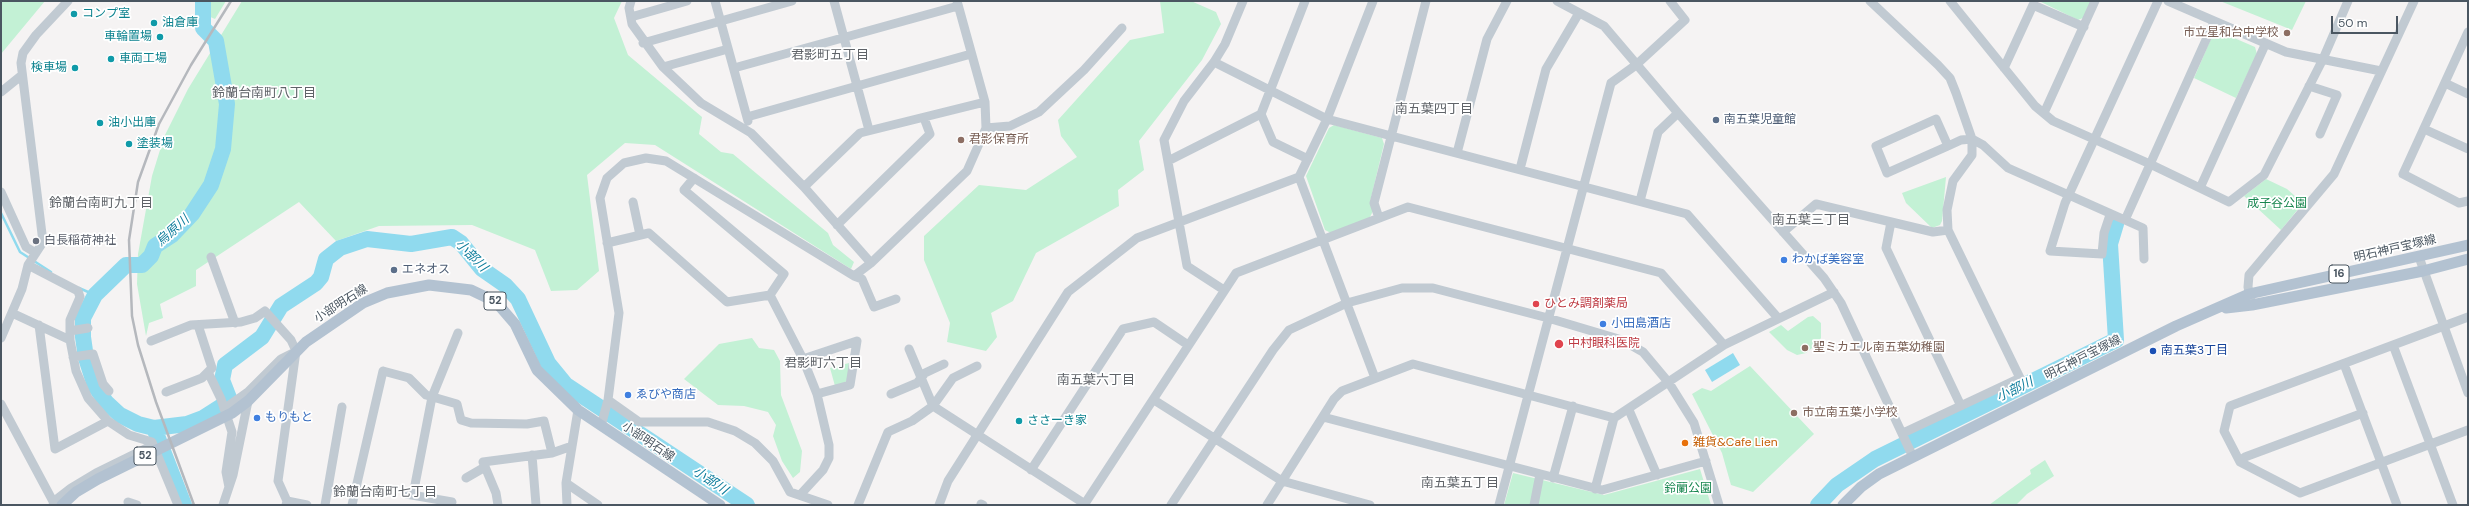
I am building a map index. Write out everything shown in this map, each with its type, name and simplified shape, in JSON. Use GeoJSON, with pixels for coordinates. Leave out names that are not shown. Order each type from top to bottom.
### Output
{"type":"FeatureCollection","features":[{"type":"Feature","properties":{"kind":"main road","name":"明石神戸宝塚線"},"geometry":{"type":"LineString","coordinates":[[1843,505],[1861,487],[1911,453],[2176,326],[2249,294],[2468,245]]}},
{"type":"Feature","properties":{"kind":"main road","name":"明石神戸宝塚線"},"geometry":{"type":"LineString","coordinates":[[2213,310],[2252,305],[2423,271],[2468,259]]}},
{"type":"Feature","properties":{"kind":"main road","name":"小部明石線"},"geometry":{"type":"LineString","coordinates":[[57,504],[98,479],[228,409],[248,401],[296,351],[352,310],[378,296],[428,285],[461,288],[487,296],[504,309],[515,324],[537,370],[578,410],[602,421],[720,505]]}},
{"type":"Feature","properties":{"kind":"street"},"geometry":{"type":"LineString","coordinates":[[1,338],[22,288],[28,265],[43,242],[22,75],[23,53],[36,35],[68,1]]}},
{"type":"Feature","properties":{"kind":"street"},"geometry":{"type":"LineString","coordinates":[[631,1],[629,8],[632,24],[643,42],[663,67],[701,103],[751,133],[804,187],[871,263]]}},
{"type":"Feature","properties":{"kind":"street"},"geometry":{"type":"LineString","coordinates":[[631,17],[687,1]]}},
{"type":"Feature","properties":{"kind":"street"},"geometry":{"type":"LineString","coordinates":[[715,1],[751,133]]}},
{"type":"Feature","properties":{"kind":"street"},"geometry":{"type":"LineString","coordinates":[[643,42],[792,1]]}},
{"type":"Feature","properties":{"kind":"street"},"geometry":{"type":"LineString","coordinates":[[834,1],[869,130]]}},
{"type":"Feature","properties":{"kind":"street"},"geometry":{"type":"LineString","coordinates":[[1224,290],[1187,266],[1164,140],[1184,101],[1214,62],[1225,44],[1243,1]]}},
{"type":"Feature","properties":{"kind":"street"},"geometry":{"type":"LineString","coordinates":[[1168,161],[1261,114],[1305,1]]}},
{"type":"Feature","properties":{"kind":"street"},"geometry":{"type":"LineString","coordinates":[[938,505],[948,480],[1068,292],[1137,238],[1299,177],[1328,119],[1373,1]]}},
{"type":"Feature","properties":{"kind":"street"},"geometry":{"type":"LineString","coordinates":[[1379,218],[1374,202],[1426,1]]}},
{"type":"Feature","properties":{"kind":"street"},"geometry":{"type":"LineString","coordinates":[[1457,153],[1487,40],[1506,1]]}},
{"type":"Feature","properties":{"kind":"street"},"geometry":{"type":"LineString","coordinates":[[1557,1],[1604,26],[1678,114],[1834,292],[1911,453]]}},
{"type":"Feature","properties":{"kind":"street"},"geometry":{"type":"LineString","coordinates":[[1498,505],[1529,394],[1582,187],[1611,84],[1636,65],[1686,20],[1670,1]]}},
{"type":"Feature","properties":{"kind":"street"},"geometry":{"type":"LineString","coordinates":[[1870,1],[1950,78],[1972,139],[1972,154],[1953,181],[1949,192],[1948,230],[2020,378],[1903,434]]}},
{"type":"Feature","properties":{"kind":"street"},"geometry":{"type":"LineString","coordinates":[[1950,1],[2036,106],[2053,121],[2150,164],[2229,202],[2264,176],[2323,59],[2348,1]]}},
{"type":"Feature","properties":{"kind":"street"},"geometry":{"type":"LineString","coordinates":[[2044,113],[2095,1]]}},
{"type":"Feature","properties":{"kind":"street"},"geometry":{"type":"LineString","coordinates":[[2110,214],[2104,233],[2102,254],[2050,251],[2065,203],[2158,1]]}},
{"type":"Feature","properties":{"kind":"street"},"geometry":{"type":"LineString","coordinates":[[2168,1],[2265,45],[2286,52],[2381,71]]}},
{"type":"Feature","properties":{"kind":"street"},"geometry":{"type":"LineString","coordinates":[[2252,305],[2249,294],[2249,275],[2334,174],[2414,1]]}},
{"type":"Feature","properties":{"kind":"street"},"geometry":{"type":"LineString","coordinates":[[2004,68],[2032,3],[2084,27]]}},
{"type":"Feature","properties":{"kind":"street"},"geometry":{"type":"LineString","coordinates":[[734,68],[845,38],[958,4],[985,102],[986,128],[967,171],[871,263],[854,276]]}},
{"type":"Feature","properties":{"kind":"street"},"geometry":{"type":"LineString","coordinates":[[1520,169],[1546,70],[1579,12]]}},
{"type":"Feature","properties":{"kind":"street"},"geometry":{"type":"LineString","coordinates":[[2125,220],[2214,22]]}},
{"type":"Feature","properties":{"kind":"street"},"geometry":{"type":"LineString","coordinates":[[986,128],[1010,126],[1039,112],[1084,70],[1122,28]]}},
{"type":"Feature","properties":{"kind":"street"},"geometry":{"type":"LineString","coordinates":[[2467,35],[2403,174],[2459,203],[2468,201]]}},
{"type":"Feature","properties":{"kind":"street"},"geometry":{"type":"LineString","coordinates":[[2200,188],[2265,45]]}},
{"type":"Feature","properties":{"kind":"street"},"geometry":{"type":"LineString","coordinates":[[663,67],[728,48]]}},
{"type":"Feature","properties":{"kind":"street"},"geometry":{"type":"LineString","coordinates":[[747,117],[972,54]]}},
{"type":"Feature","properties":{"kind":"street"},"geometry":{"type":"LineString","coordinates":[[1214,62],[1328,119],[1687,214],[1778,318]]}},
{"type":"Feature","properties":{"kind":"street"},"geometry":{"type":"LineString","coordinates":[[1,92],[22,75]]}},
{"type":"Feature","properties":{"kind":"street"},"geometry":{"type":"LineString","coordinates":[[2445,83],[2468,94]]}},
{"type":"Feature","properties":{"kind":"street"},"geometry":{"type":"LineString","coordinates":[[2309,86],[2337,95],[2320,134]]}},
{"type":"Feature","properties":{"kind":"street"},"geometry":{"type":"LineString","coordinates":[[804,187],[860,133],[869,130],[880,130],[985,102]]}},
{"type":"Feature","properties":{"kind":"street"},"geometry":{"type":"LineString","coordinates":[[1261,114],[1273,142],[1308,159]]}},
{"type":"Feature","properties":{"kind":"street"},"geometry":{"type":"LineString","coordinates":[[1640,201],[1658,132],[1678,114]]}},
{"type":"Feature","properties":{"kind":"street"},"geometry":{"type":"LineString","coordinates":[[837,225],[930,134],[924,118]]}},
{"type":"Feature","properties":{"kind":"street"},"geometry":{"type":"LineString","coordinates":[[1948,146],[1936,119],[1876,146],[1887,173],[1948,146],[1972,139],[1983,145],[2008,168],[2143,228],[2144,259]]}},
{"type":"Feature","properties":{"kind":"street"},"geometry":{"type":"LineString","coordinates":[[2424,128],[2468,149]]}},
{"type":"Feature","properties":{"kind":"street"},"geometry":{"type":"LineString","coordinates":[[602,421],[608,400],[619,313],[600,198],[607,178],[624,163],[646,158],[666,161],[854,276],[862,279],[874,307],[896,299]]}},
{"type":"Feature","properties":{"kind":"street"},"geometry":{"type":"LineString","coordinates":[[1299,177],[1375,378]]}},
{"type":"Feature","properties":{"kind":"street"},"geometry":{"type":"LineString","coordinates":[[607,243],[649,233],[727,302],[770,294],[784,274],[684,190],[694,178]]}},
{"type":"Feature","properties":{"kind":"street"},"geometry":{"type":"LineString","coordinates":[[1,192],[26,247],[36,253]]}},
{"type":"Feature","properties":{"kind":"street"},"geometry":{"type":"LineString","coordinates":[[633,202],[640,235]]}},
{"type":"Feature","properties":{"kind":"street"},"geometry":{"type":"LineString","coordinates":[[1783,232],[1816,204],[1933,232],[1948,230]]}},
{"type":"Feature","properties":{"kind":"street"},"geometry":{"type":"LineString","coordinates":[[910,349],[932,406],[1084,504],[1154,400],[1188,345],[1236,273],[1408,207],[1567,250],[1661,273],[1724,345]]}},
{"type":"Feature","properties":{"kind":"street"},"geometry":{"type":"LineString","coordinates":[[1891,222],[1886,248],[1961,406]]}},
{"type":"Feature","properties":{"kind":"street"},"geometry":{"type":"LineString","coordinates":[[211,257],[235,323]]}},
{"type":"Feature","properties":{"kind":"street"},"geometry":{"type":"LineString","coordinates":[[2419,257],[2442,326],[2468,394]]}},
{"type":"Feature","properties":{"kind":"street"},"geometry":{"type":"LineString","coordinates":[[28,265],[78,291],[80,297],[70,320],[71,334],[76,371],[88,398],[108,421],[129,435],[152,442],[178,505]]}},
{"type":"Feature","properties":{"kind":"street"},"geometry":{"type":"LineString","coordinates":[[1171,505],[1273,350],[1289,330],[1347,303],[1402,288],[1433,288],[1548,318],[1622,340],[1643,352],[1669,383],[1694,423],[1719,505]]}},
{"type":"Feature","properties":{"kind":"street"},"geometry":{"type":"LineString","coordinates":[[1267,505],[1334,399],[1342,391],[1375,378],[1414,364],[1614,418],[1629,410],[1724,345],[1834,292]]}},
{"type":"Feature","properties":{"kind":"street"},"geometry":{"type":"LineString","coordinates":[[770,294],[803,359],[817,394],[829,445],[829,458],[823,470],[800,495]]}},
{"type":"Feature","properties":{"kind":"street"},"geometry":{"type":"LineString","coordinates":[[151,340],[198,325],[235,323],[255,318],[265,311],[291,340],[296,351],[278,481],[287,503],[308,505]]}},
{"type":"Feature","properties":{"kind":"street"},"geometry":{"type":"LineString","coordinates":[[12,312],[39,325],[71,334],[88,328]]}},
{"type":"Feature","properties":{"kind":"street"},"geometry":{"type":"LineString","coordinates":[[2468,317],[2230,406],[2224,431],[2240,462],[2300,493],[2468,430]]}},
{"type":"Feature","properties":{"kind":"street"},"geometry":{"type":"LineString","coordinates":[[1031,470],[1123,329],[1154,322],[1188,345]]}},
{"type":"Feature","properties":{"kind":"street"},"geometry":{"type":"LineString","coordinates":[[39,325],[55,449],[108,421]]}},
{"type":"Feature","properties":{"kind":"street"},"geometry":{"type":"LineString","coordinates":[[166,392],[202,378],[212,368],[198,325]]}},
{"type":"Feature","properties":{"kind":"street"},"geometry":{"type":"LineString","coordinates":[[452,502],[441,502],[409,494],[432,397],[458,333]]}},
{"type":"Feature","properties":{"kind":"street"},"geometry":{"type":"LineString","coordinates":[[803,359],[857,341],[850,385],[817,394]]}},
{"type":"Feature","properties":{"kind":"street"},"geometry":{"type":"LineString","coordinates":[[2394,345],[2453,505]]}},
{"type":"Feature","properties":{"kind":"street"},"geometry":{"type":"LineString","coordinates":[[228,409],[248,392],[281,359],[296,351]]}},
{"type":"Feature","properties":{"kind":"street"},"geometry":{"type":"LineString","coordinates":[[75,357],[93,354],[103,384],[108,391]]}},
{"type":"Feature","properties":{"kind":"street"},"geometry":{"type":"LineString","coordinates":[[891,394],[922,378],[925,374],[944,364]]}},
{"type":"Feature","properties":{"kind":"street"},"geometry":{"type":"LineString","coordinates":[[2344,364],[2397,505]]}},
{"type":"Feature","properties":{"kind":"street"},"geometry":{"type":"LineString","coordinates":[[858,505],[888,432],[912,421],[932,406],[953,378],[977,366]]}},
{"type":"Feature","properties":{"kind":"street"},"geometry":{"type":"LineString","coordinates":[[352,505],[383,371],[409,378],[426,395],[457,404],[461,420],[471,423],[527,424],[544,421],[552,453]]}},
{"type":"Feature","properties":{"kind":"street"},"geometry":{"type":"LineString","coordinates":[[208,372],[221,399],[228,409],[232,432],[226,472],[229,487]]}},
{"type":"Feature","properties":{"kind":"street"},"geometry":{"type":"LineString","coordinates":[[608,400],[639,422],[708,422],[734,431],[755,442],[773,461],[790,492],[828,505]]}},
{"type":"Feature","properties":{"kind":"street"},"geometry":{"type":"LineString","coordinates":[[1154,400],[1282,482],[1370,505]]}},
{"type":"Feature","properties":{"kind":"street"},"geometry":{"type":"LineString","coordinates":[[223,505],[229,487],[248,401]]}},
{"type":"Feature","properties":{"kind":"street"},"geometry":{"type":"LineString","coordinates":[[1,404],[57,504],[71,488],[96,473],[154,445]]}},
{"type":"Feature","properties":{"kind":"street"},"geometry":{"type":"LineString","coordinates":[[1553,478],[1573,406]]}},
{"type":"Feature","properties":{"kind":"street"},"geometry":{"type":"LineString","coordinates":[[325,505],[342,407]]}},
{"type":"Feature","properties":{"kind":"street"},"geometry":{"type":"LineString","coordinates":[[567,505],[566,483],[578,410]]}},
{"type":"Feature","properties":{"kind":"street"},"geometry":{"type":"LineString","coordinates":[[1629,410],[1657,475]]}},
{"type":"Feature","properties":{"kind":"street"},"geometry":{"type":"LineString","coordinates":[[2240,462],[2245,457],[2363,413]]}},
{"type":"Feature","properties":{"kind":"street"},"geometry":{"type":"LineString","coordinates":[[1323,417],[1602,490],[1706,461]]}},
{"type":"Feature","properties":{"kind":"street"},"geometry":{"type":"LineString","coordinates":[[1595,489],[1614,418]]}},
{"type":"Feature","properties":{"kind":"street"},"geometry":{"type":"LineString","coordinates":[[498,505],[496,493],[483,462],[552,453],[572,446]]}},
{"type":"Feature","properties":{"kind":"street"},"geometry":{"type":"LineString","coordinates":[[532,455],[536,505]]}},
{"type":"Feature","properties":{"kind":"street"},"geometry":{"type":"LineString","coordinates":[[466,478],[485,467]]}},
{"type":"Feature","properties":{"kind":"street"},"geometry":{"type":"LineString","coordinates":[[1534,505],[1540,474]]}},
{"type":"Feature","properties":{"kind":"street"},"geometry":{"type":"LineString","coordinates":[[566,483],[598,505]]}},
{"type":"Feature","properties":{"kind":"green space"},"geometry":{"type":"Polygon","coordinates":[[[1,1],[45,1],[1,54],[1,1]]]}},
{"type":"Feature","properties":{"kind":"green space"},"geometry":{"type":"Polygon","coordinates":[[[210,1],[226,1],[215,19],[208,16],[210,1]]]}},
{"type":"Feature","properties":{"kind":"green space"},"geometry":{"type":"Polygon","coordinates":[[[242,1],[622,1],[614,18],[628,55],[702,117],[699,134],[721,152],[733,154],[828,233],[833,245],[854,262],[851,269],[655,145],[625,143],[587,175],[599,271],[577,290],[551,291],[535,250],[472,225],[379,226],[336,241],[299,202],[196,270],[196,286],[160,304],[163,318],[149,323],[146,336],[137,284],[138,254],[152,176],[164,137],[188,89],[242,1]]]}},
{"type":"Feature","properties":{"kind":"green space"},"geometry":{"type":"Polygon","coordinates":[[[1160,1],[1191,1],[1216,12],[1221,24],[1202,60],[1139,141],[1144,170],[1118,190],[1119,206],[1036,253],[1013,301],[991,313],[997,337],[986,351],[947,342],[950,323],[924,260],[924,236],[979,185],[1026,190],[1077,157],[1061,136],[1058,120],[1130,40],[1164,33],[1160,1]]]}},
{"type":"Feature","properties":{"kind":"green space"},"geometry":{"type":"Polygon","coordinates":[[[2039,1],[2091,1],[2083,18],[2078,20],[2039,1]]]}},
{"type":"Feature","properties":{"kind":"green space"},"geometry":{"type":"Polygon","coordinates":[[[2220,1],[2306,1],[2292,30],[2220,1]]]}},
{"type":"Feature","properties":{"kind":"green space"},"geometry":{"type":"Polygon","coordinates":[[[2218,31],[2255,47],[2257,54],[2236,98],[2194,78],[2213,34],[2218,31]]]}},
{"type":"Feature","properties":{"kind":"green space"},"geometry":{"type":"Polygon","coordinates":[[[1334,125],[1382,138],[1384,144],[1370,202],[1373,211],[1369,219],[1331,233],[1325,230],[1306,176],[1329,128],[1334,125]]]}},
{"type":"Feature","properties":{"kind":"green space"},"geometry":{"type":"Polygon","coordinates":[[[1946,177],[1942,221],[1940,225],[1932,228],[1906,203],[1902,193],[1946,177]]]}},
{"type":"Feature","properties":{"kind":"green space","name":"成子谷公園"},"geometry":{"type":"Polygon","coordinates":[[[2266,179],[2287,189],[2303,203],[2281,230],[2244,196],[2266,179]]]}},
{"type":"Feature","properties":{"kind":"green space"},"geometry":{"type":"Polygon","coordinates":[[[1813,316],[1821,323],[1821,338],[1817,344],[1806,353],[1797,355],[1787,350],[1769,332],[1781,325],[1788,331],[1808,317],[1813,316]]]}},
{"type":"Feature","properties":{"kind":"green space"},"geometry":{"type":"Polygon","coordinates":[[[752,338],[759,348],[774,350],[780,361],[781,395],[802,451],[800,472],[793,478],[782,461],[773,436],[776,425],[768,412],[744,406],[718,405],[684,379],[719,344],[752,338]]]}},
{"type":"Feature","properties":{"kind":"green space"},"geometry":{"type":"Polygon","coordinates":[[[849,363],[848,378],[845,383],[835,386],[830,368],[849,363]]]}},
{"type":"Feature","properties":{"kind":"green space"},"geometry":{"type":"Polygon","coordinates":[[[1750,366],[1814,434],[1753,492],[1731,485],[1722,453],[1692,394],[1702,388],[1711,391],[1750,366]]]}},
{"type":"Feature","properties":{"kind":"green space"},"geometry":{"type":"Polygon","coordinates":[[[2045,460],[2054,476],[2027,494],[2016,505],[1989,505],[2031,474],[2030,470],[2045,460]]]}},
{"type":"Feature","properties":{"kind":"green space","name":"鈴蘭公園"},"geometry":{"type":"Polygon","coordinates":[[[1700,469],[1711,505],[1504,505],[1513,473],[1604,495],[1700,469]]]}},
{"type":"Feature","properties":{"kind":"water"},"geometry":{"type":"Polygon","coordinates":[[[1733,353],[1740,365],[1712,382],[1705,370],[1733,353]]]}},
{"type":"Feature","properties":{"kind":"waterway","name":"小部川"},"geometry":{"type":"LineString","coordinates":[[203,1],[203,28],[216,41],[227,104],[223,149],[211,185],[192,214],[172,235],[155,246],[151,256],[142,265],[126,265],[95,295],[83,318],[83,337],[86,358],[95,386],[106,402],[120,415],[138,424],[154,428],[187,424],[203,418],[228,402],[229,398],[222,380],[225,365],[262,337],[281,306],[316,283],[321,277],[326,259],[340,248],[367,239],[411,244],[452,237],[461,243],[482,269],[505,285],[518,299],[548,363],[566,385],[747,505]]}},
{"type":"Feature","properties":{"kind":"waterway"},"geometry":{"type":"LineString","coordinates":[[1,213],[20,252],[51,272]]}},
{"type":"Feature","properties":{"kind":"waterway","name":"小部川"},"geometry":{"type":"LineString","coordinates":[[1818,505],[1837,485],[1875,459],[2116,340],[2110,244],[2116,224]]}},
{"type":"Feature","properties":{"kind":"waterway"},"geometry":{"type":"LineString","coordinates":[[79,288],[95,295]]}},
{"type":"Feature","properties":{"kind":"waterway"},"geometry":{"type":"LineString","coordinates":[[154,428],[184,505]]}},
{"type":"Feature","properties":{"kind":"railway"},"geometry":{"type":"LineString","coordinates":[[194,505],[156,402],[138,345],[132,316],[129,240],[138,182],[159,124],[191,65],[231,1]]}},
{"type":"Feature","properties":{"kind":"place","name":"コンプ室"},"geometry":{"type":"Point","coordinates":[74,14]}},
{"type":"Feature","properties":{"kind":"place","name":"油倉庫"},"geometry":{"type":"Point","coordinates":[154,23]}},
{"type":"Feature","properties":{"kind":"place","name":"市立星和台中学校"},"geometry":{"type":"Point","coordinates":[2287,33]}},
{"type":"Feature","properties":{"kind":"place","name":"車輪置場"},"geometry":{"type":"Point","coordinates":[160,37]}},
{"type":"Feature","properties":{"kind":"place","name":"車両工場"},"geometry":{"type":"Point","coordinates":[111,59]}},
{"type":"Feature","properties":{"kind":"place","name":"検車場"},"geometry":{"type":"Point","coordinates":[75,68]}},
{"type":"Feature","properties":{"kind":"place","name":"南五葉児童館"},"geometry":{"type":"Point","coordinates":[1716,120]}},
{"type":"Feature","properties":{"kind":"place","name":"油小出庫"},"geometry":{"type":"Point","coordinates":[100,123]}},
{"type":"Feature","properties":{"kind":"place","name":"君影保育所"},"geometry":{"type":"Point","coordinates":[961,140]}},
{"type":"Feature","properties":{"kind":"place","name":"塗装場"},"geometry":{"type":"Point","coordinates":[129,144]}},
{"type":"Feature","properties":{"kind":"place","name":"白長稲荷神社"},"geometry":{"type":"Point","coordinates":[36,241]}},
{"type":"Feature","properties":{"kind":"place","name":"わかば美容室"},"geometry":{"type":"Point","coordinates":[1784,260]}},
{"type":"Feature","properties":{"kind":"place","name":"エネオス"},"geometry":{"type":"Point","coordinates":[394,270]}},
{"type":"Feature","properties":{"kind":"place","name":"ひとみ調剤薬局"},"geometry":{"type":"Point","coordinates":[1536,304]}},
{"type":"Feature","properties":{"kind":"place","name":"小田島酒店"},"geometry":{"type":"Point","coordinates":[1603,324]}},
{"type":"Feature","properties":{"kind":"place","name":"中村眼科医院"},"geometry":{"type":"Point","coordinates":[1559,344]}},
{"type":"Feature","properties":{"kind":"place","name":"聖ミカエル南五葉幼稚園"},"geometry":{"type":"Point","coordinates":[1805,348]}},
{"type":"Feature","properties":{"kind":"place","name":"南五葉3丁目"},"geometry":{"type":"Point","coordinates":[2153,351]}},
{"type":"Feature","properties":{"kind":"place","name":"ゑびや商店"},"geometry":{"type":"Point","coordinates":[628,395]}},
{"type":"Feature","properties":{"kind":"place","name":"市立南五葉小学校"},"geometry":{"type":"Point","coordinates":[1794,413]}},
{"type":"Feature","properties":{"kind":"place","name":"もりもと"},"geometry":{"type":"Point","coordinates":[257,418]}},
{"type":"Feature","properties":{"kind":"place","name":"ささーき家"},"geometry":{"type":"Point","coordinates":[1019,421]}},
{"type":"Feature","properties":{"kind":"place","name":"雑貨&Cafe Lien"},"geometry":{"type":"Point","coordinates":[1685,443]}},
{"type":"Feature","properties":{"kind":"district","name":"君影町五丁目"},"geometry":{"type":"Point","coordinates":[830,56]}},
{"type":"Feature","properties":{"kind":"district","name":"鈴蘭台南町八丁目"},"geometry":{"type":"Point","coordinates":[264,94]}},
{"type":"Feature","properties":{"kind":"district","name":"南五葉四丁目"},"geometry":{"type":"Point","coordinates":[1434,110]}},
{"type":"Feature","properties":{"kind":"district","name":"鈴蘭台南町九丁目"},"geometry":{"type":"Point","coordinates":[101,204]}},
{"type":"Feature","properties":{"kind":"district","name":"南五葉三丁目"},"geometry":{"type":"Point","coordinates":[1811,221]}},
{"type":"Feature","properties":{"kind":"district","name":"君影町六丁目"},"geometry":{"type":"Point","coordinates":[823,364]}},
{"type":"Feature","properties":{"kind":"district","name":"南五葉六丁目"},"geometry":{"type":"Point","coordinates":[1096,381]}},
{"type":"Feature","properties":{"kind":"district","name":"南五葉五丁目"},"geometry":{"type":"Point","coordinates":[1460,484]}},
{"type":"Feature","properties":{"kind":"district","name":"鈴蘭台南町七丁目"},"geometry":{"type":"Point","coordinates":[385,493]}},
{"type":"Feature","properties":{"kind":"water label","name":"烏原川"},"geometry":{"type":"Point","coordinates":[173,231]}}]}
